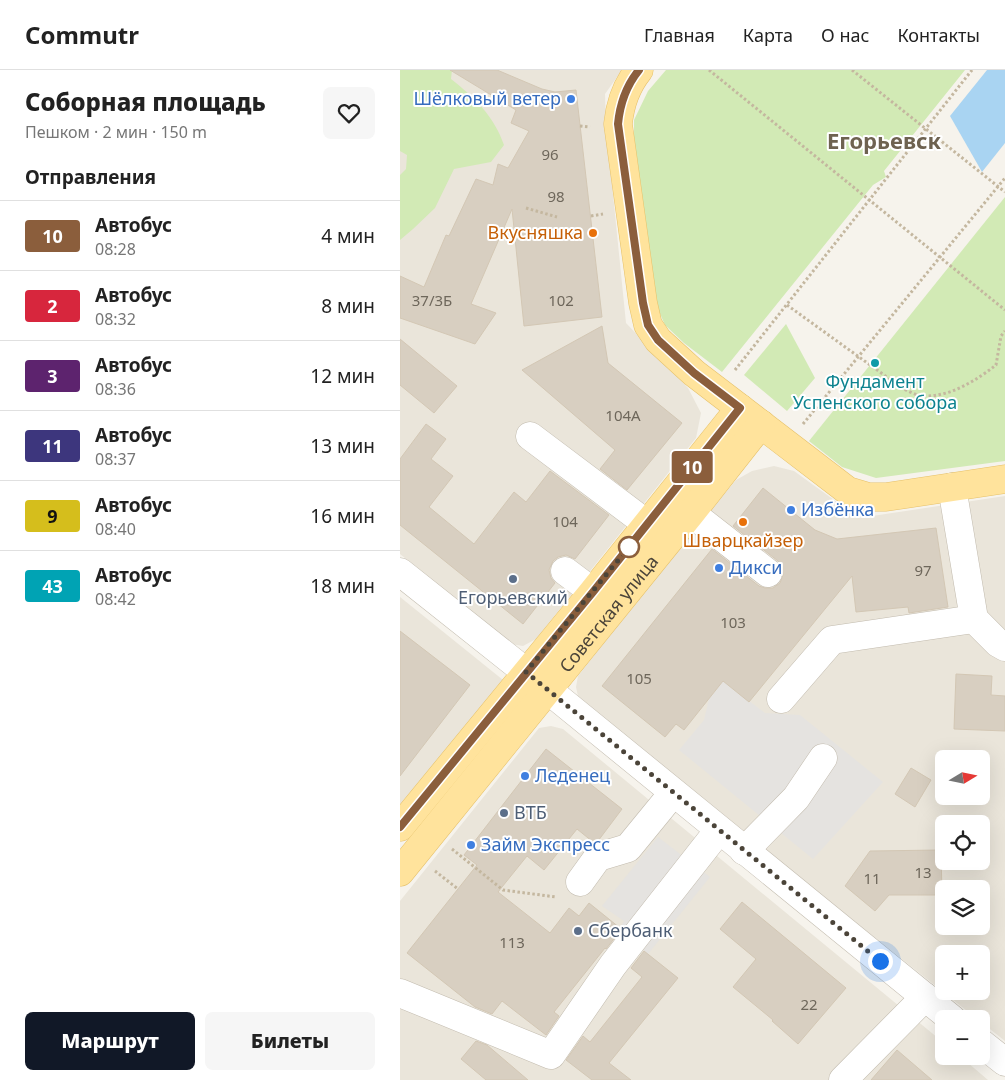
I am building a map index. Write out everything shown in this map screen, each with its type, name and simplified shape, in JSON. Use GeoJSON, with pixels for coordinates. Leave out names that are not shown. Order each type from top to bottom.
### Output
{"type":"FeatureCollection","features":[{"type":"Feature","properties":{"kind":"main road"},"geometry":{"type":"LineString","coordinates":[[639,70],[631,79],[622,100],[618,124],[643,303],[648,325],[658,340],[694,373],[848,490],[868,496],[886,497],[1005,479]]}},
{"type":"Feature","properties":{"kind":"main road","name":"Советская улица"},"geometry":{"type":"LineString","coordinates":[[400,827],[593,592],[740,408]]}},
{"type":"Feature","properties":{"kind":"main road","name":"Советская улица"},"geometry":{"type":"LineString","coordinates":[[400,872],[761,424]]}},
{"type":"Feature","properties":{"kind":"street"},"geometry":{"type":"LineString","coordinates":[[530,436],[647,524]]}},
{"type":"Feature","properties":{"kind":"street"},"geometry":{"type":"LineString","coordinates":[[952,487],[974,619],[998,643],[1005,647]]}},
{"type":"Feature","properties":{"kind":"street"},"geometry":{"type":"LineString","coordinates":[[691,513],[768,573]]}},
{"type":"Feature","properties":{"kind":"street"},"geometry":{"type":"LineString","coordinates":[[565,571],[593,592]]}},
{"type":"Feature","properties":{"kind":"street"},"geometry":{"type":"LineString","coordinates":[[400,572],[526,672],[941,1010]]}},
{"type":"Feature","properties":{"kind":"street"},"geometry":{"type":"LineString","coordinates":[[781,699],[832,640],[974,619]]}},
{"type":"Feature","properties":{"kind":"street"},"geometry":{"type":"LineString","coordinates":[[744,851],[796,798],[823,758]]}},
{"type":"Feature","properties":{"kind":"street"},"geometry":{"type":"LineString","coordinates":[[580,882],[598,857],[628,848],[673,793]]}},
{"type":"Feature","properties":{"kind":"street"},"geometry":{"type":"LineString","coordinates":[[400,993],[552,1055],[613,965],[719,830]]}},
{"type":"Feature","properties":{"kind":"street"},"geometry":{"type":"LineString","coordinates":[[843,1080],[925,997]]}},
{"type":"Feature","properties":{"kind":"street"},"geometry":{"type":"LineString","coordinates":[[990,1050],[1005,1062]]}},
{"type":"Feature","properties":{"kind":"path"},"geometry":{"type":"LineString","coordinates":[[709,70],[1005,310]]}},
{"type":"Feature","properties":{"kind":"path"},"geometry":{"type":"LineString","coordinates":[[734,371],[972,70]]}},
{"type":"Feature","properties":{"kind":"path"},"geometry":{"type":"LineString","coordinates":[[855,71],[1005,192]]}},
{"type":"Feature","properties":{"kind":"path"},"geometry":{"type":"LineString","coordinates":[[580,126],[594,127]]}},
{"type":"Feature","properties":{"kind":"path"},"geometry":{"type":"LineString","coordinates":[[802,424],[1005,178]]}},
{"type":"Feature","properties":{"kind":"path"},"geometry":{"type":"LineString","coordinates":[[526,208],[556,217]]}},
{"type":"Feature","properties":{"kind":"path"},"geometry":{"type":"LineString","coordinates":[[591,216],[604,214]]}},
{"type":"Feature","properties":{"kind":"path"},"geometry":{"type":"LineString","coordinates":[[787,305],[902,388],[923,396],[948,392],[976,380],[996,365],[1001,336],[1005,331]]}},
{"type":"Feature","properties":{"kind":"path"},"geometry":{"type":"LineString","coordinates":[[452,849],[503,890],[570,899],[580,882]]}},
{"type":"Feature","properties":{"kind":"path"},"geometry":{"type":"LineString","coordinates":[[435,870],[458,889]]}},
{"type":"Feature","properties":{"kind":"shaded area"},"geometry":{"type":"Polygon","coordinates":[[[400,70],[622,70],[605,94],[606,125],[626,323],[688,388],[701,413],[696,438],[536,639],[523,646],[511,644],[400,554],[400,70]]]}},
{"type":"Feature","properties":{"kind":"shaded area"},"geometry":{"type":"Polygon","coordinates":[[[774,466],[794,471],[859,518],[1005,496],[1005,1041],[990,1029],[990,1010],[966,1010],[953,1000],[990,1000],[990,945],[935,945],[935,985],[579,701],[576,687],[578,676],[668,561],[736,480],[752,471],[774,466]]]}},
{"type":"Feature","properties":{"kind":"shaded area"},"geometry":{"type":"Polygon","coordinates":[[[400,597],[503,680],[400,809],[400,597]]]}},
{"type":"Feature","properties":{"kind":"shaded area"},"geometry":{"type":"Polygon","coordinates":[[[723,681],[765,713],[800,715],[883,782],[813,859],[679,750],[704,720],[709,699],[723,681]]]}},
{"type":"Feature","properties":{"kind":"shaded area"},"geometry":{"type":"Polygon","coordinates":[[[551,726],[563,729],[935,1036],[935,1065],[970,1065],[988,1080],[400,1080],[400,901],[539,728],[551,726]]]}},
{"type":"Feature","properties":{"kind":"shaded area"},"geometry":{"type":"Polygon","coordinates":[[[658,837],[710,877],[648,954],[620,928],[624,921],[602,906],[658,837]]]}},
{"type":"Feature","properties":{"kind":"green space"},"geometry":{"type":"Polygon","coordinates":[[[400,70],[452,70],[451,79],[483,108],[495,125],[504,145],[491,162],[454,169],[435,208],[400,240],[400,175],[406,169],[407,155],[400,151],[400,70]]]}},
{"type":"Feature","properties":{"kind":"green space"},"geometry":{"type":"Polygon","coordinates":[[[666,70],[965,70],[884,171],[886,177],[873,185],[722,372],[684,343],[665,325],[654,300],[634,140],[634,120],[648,91],[666,70]]]}},
{"type":"Feature","properties":{"kind":"green space"},"geometry":{"type":"Polygon","coordinates":[[[1005,197],[1005,461],[876,478],[842,467],[809,441],[1005,197]]]}},
{"type":"Feature","properties":{"kind":"green space"},"geometry":{"type":"Polygon","coordinates":[[[786,324],[815,378],[787,411],[744,375],[786,324]]]}},
{"type":"Feature","properties":{"kind":"water"},"geometry":{"type":"Polygon","coordinates":[[[987,70],[1005,70],[1005,143],[982,172],[950,116],[987,70]]]}},
{"type":"Feature","properties":{"kind":"building"},"geometry":{"type":"Polygon","coordinates":[[[450,70],[497,70],[542,89],[555,92],[576,90],[602,317],[524,326],[512,209],[471,304],[496,313],[475,344],[400,318],[400,276],[424,287],[446,235],[449,236],[476,179],[493,185],[498,164],[508,168],[529,131],[511,123],[516,110],[450,70]]]}},
{"type":"Feature","properties":{"kind":"building"},"geometry":{"type":"Polygon","coordinates":[[[602,326],[608,363],[682,423],[627,490],[600,469],[615,450],[522,370],[602,326]]]}},
{"type":"Feature","properties":{"kind":"building"},"geometry":{"type":"Polygon","coordinates":[[[400,339],[457,386],[434,413],[400,385],[400,339]]]}},
{"type":"Feature","properties":{"kind":"building"},"geometry":{"type":"Polygon","coordinates":[[[426,424],[446,439],[431,459],[453,476],[429,507],[474,544],[514,492],[526,502],[550,471],[609,515],[575,559],[566,555],[558,557],[553,561],[549,570],[551,578],[555,583],[523,624],[400,525],[400,459],[426,424]]]}},
{"type":"Feature","properties":{"kind":"building"},"geometry":{"type":"Polygon","coordinates":[[[763,488],[815,530],[837,539],[936,528],[948,607],[909,613],[908,607],[856,612],[852,576],[749,702],[723,681],[684,730],[676,724],[665,737],[602,686],[712,549],[759,586],[773,588],[780,583],[783,575],[782,567],[778,561],[733,526],[763,488]]]}},
{"type":"Feature","properties":{"kind":"building"},"geometry":{"type":"Polygon","coordinates":[[[400,631],[470,685],[400,776],[400,631]]]}},
{"type":"Feature","properties":{"kind":"building"},"geometry":{"type":"Polygon","coordinates":[[[956,674],[992,676],[991,695],[1005,696],[1005,731],[954,729],[956,674]]]}},
{"type":"Feature","properties":{"kind":"building"},"geometry":{"type":"Polygon","coordinates":[[[546,749],[622,809],[598,841],[593,842],[577,829],[544,870],[527,856],[498,892],[550,933],[569,908],[579,916],[589,903],[620,928],[618,930],[620,931],[606,949],[554,1012],[559,1016],[546,1035],[502,1001],[492,1014],[475,1007],[407,953],[477,865],[464,855],[546,749]]]}},
{"type":"Feature","properties":{"kind":"building"},"geometry":{"type":"Polygon","coordinates":[[[911,768],[931,780],[915,807],[895,794],[911,768]]]}},
{"type":"Feature","properties":{"kind":"building"},"geometry":{"type":"Polygon","coordinates":[[[935,850],[935,870],[941,870],[942,880],[935,880],[935,895],[889,895],[875,911],[845,886],[870,851],[935,850]]]}},
{"type":"Feature","properties":{"kind":"building"},"geometry":{"type":"Polygon","coordinates":[[[742,902],[846,988],[798,1044],[773,1020],[733,987],[756,959],[720,929],[742,902]]]}},
{"type":"Feature","properties":{"kind":"building"},"geometry":{"type":"Polygon","coordinates":[[[644,951],[678,978],[609,1063],[631,1080],[592,1080],[566,1060],[583,1036],[590,1042],[642,977],[631,968],[644,951]]]}},
{"type":"Feature","properties":{"kind":"building"},"geometry":{"type":"Polygon","coordinates":[[[476,1041],[487,1045],[528,1080],[486,1080],[461,1059],[476,1041]]]}},
{"type":"Feature","properties":{"kind":"building"},"geometry":{"type":"Polygon","coordinates":[[[897,1050],[932,1080],[871,1080],[897,1050]]]}},
{"type":"Feature","properties":{"kind":"bus line","name":"10"},"geometry":{"type":"LineString","coordinates":[[400,827],[593,592],[740,408],[694,373],[658,340],[648,325],[643,303],[618,124],[622,100],[631,79],[639,70]]}},
{"type":"Feature","properties":{"kind":"place","name":"Шёлковый ветер"},"geometry":{"type":"Point","coordinates":[571,99]}},
{"type":"Feature","properties":{"kind":"place","name":"Вкусняшка"},"geometry":{"type":"Point","coordinates":[593,233]}},
{"type":"Feature","properties":{"kind":"place","name":"Фундамент Успенского собора"},"geometry":{"type":"Point","coordinates":[875,363]}},
{"type":"Feature","properties":{"kind":"place","name":"Избёнка"},"geometry":{"type":"Point","coordinates":[791,510]}},
{"type":"Feature","properties":{"kind":"place","name":"Шварцкайзер"},"geometry":{"type":"Point","coordinates":[743,522]}},
{"type":"Feature","properties":{"kind":"place","name":"Дикси"},"geometry":{"type":"Point","coordinates":[719,568]}},
{"type":"Feature","properties":{"kind":"place","name":"Егорьевский"},"geometry":{"type":"Point","coordinates":[513,579]}},
{"type":"Feature","properties":{"kind":"place","name":"Леденец"},"geometry":{"type":"Point","coordinates":[525,776]}},
{"type":"Feature","properties":{"kind":"place","name":"ВТБ"},"geometry":{"type":"Point","coordinates":[504,813]}},
{"type":"Feature","properties":{"kind":"place","name":"Займ Экспресс"},"geometry":{"type":"Point","coordinates":[471,845]}},
{"type":"Feature","properties":{"kind":"place","name":"Сбербанк"},"geometry":{"type":"Point","coordinates":[578,931]}},
{"type":"Feature","properties":{"kind":"district","name":"Егорьевск"},"geometry":{"type":"Point","coordinates":[884,141]}},
{"type":"Feature","properties":{"kind":"route"},"geometry":{"type":"LineString","coordinates":[[629,547],[526,672],[880,961]]}}]}
